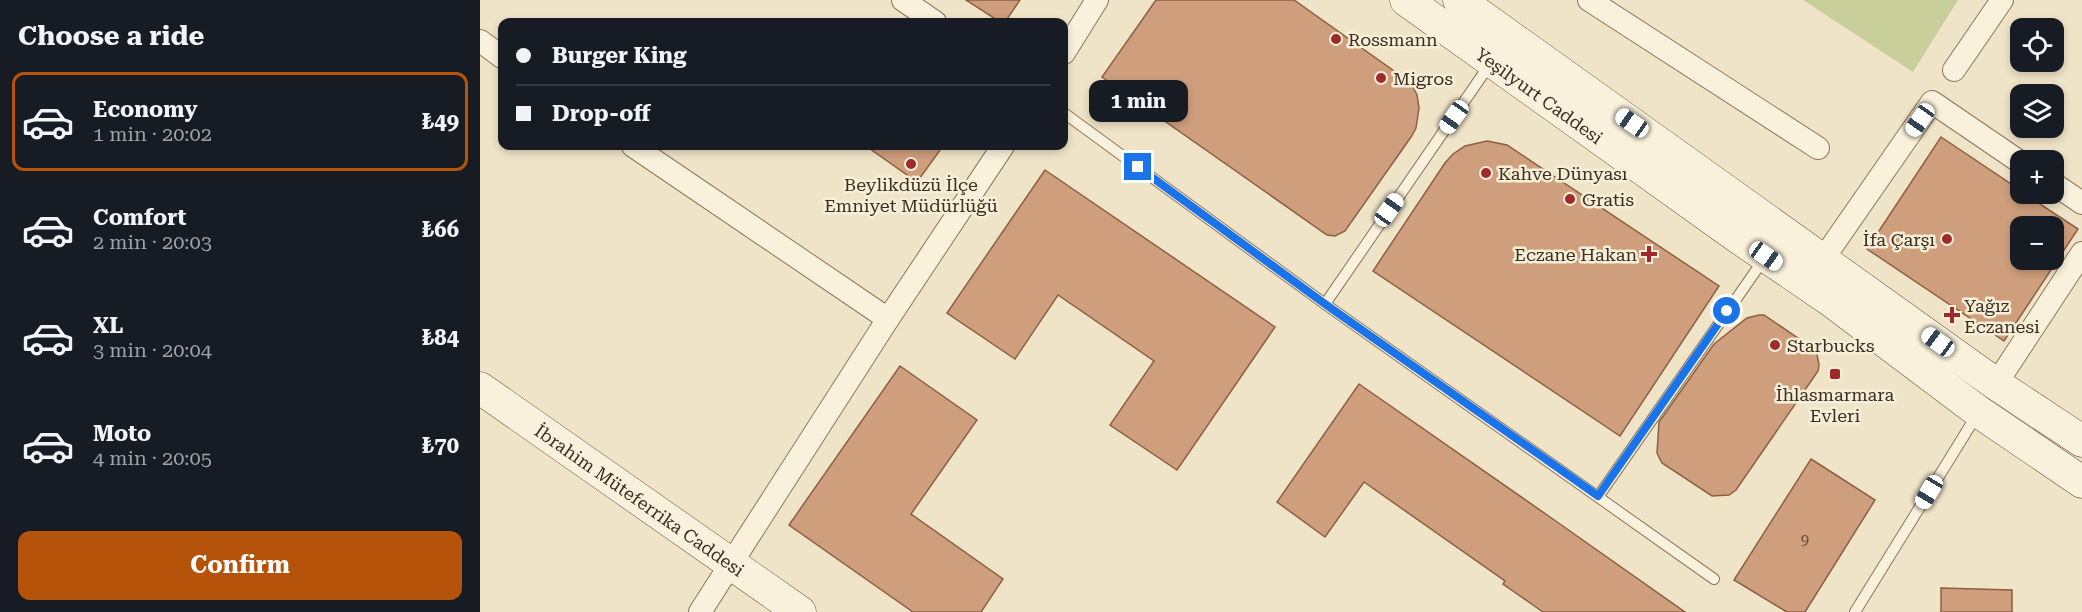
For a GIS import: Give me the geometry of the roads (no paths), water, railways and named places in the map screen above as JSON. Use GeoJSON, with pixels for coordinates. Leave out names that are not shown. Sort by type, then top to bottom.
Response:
{"type":"FeatureCollection","features":[{"type":"Feature","properties":{"kind":"main road","name":"Yeşilyurt Caddesi"},"geometry":{"type":"LineString","coordinates":[[1406,0],[1830,300],[1979,412],[2082,482]]}},
{"type":"Feature","properties":{"kind":"main road","name":"Yeşilyurt Caddesi"},"geometry":{"type":"LineString","coordinates":[[1460,0],[1995,384],[2082,441]]}},
{"type":"Feature","properties":{"kind":"main road"},"geometry":{"type":"LineString","coordinates":[[1979,412],[1995,384]]}},
{"type":"Feature","properties":{"kind":"main road","name":"İbrahim Müteferrika Caddesi"},"geometry":{"type":"LineString","coordinates":[[480,388],[800,612]]}},
{"type":"Feature","properties":{"kind":"street"},"geometry":{"type":"LineString","coordinates":[[903,0],[929,18]]}},
{"type":"Feature","properties":{"kind":"street"},"geometry":{"type":"LineString","coordinates":[[1068,47],[1097,0]]}},
{"type":"Feature","properties":{"kind":"street"},"geometry":{"type":"LineString","coordinates":[[1589,0],[1818,148]]}},
{"type":"Feature","properties":{"kind":"street"},"geometry":{"type":"LineString","coordinates":[[1954,70],[2002,0]]}},
{"type":"Feature","properties":{"kind":"street"},"geometry":{"type":"LineString","coordinates":[[480,41],[498,54]]}},
{"type":"Feature","properties":{"kind":"street"},"geometry":{"type":"LineString","coordinates":[[1823,259],[1932,102],[2010,155]]}},
{"type":"Feature","properties":{"kind":"street"},"geometry":{"type":"LineString","coordinates":[[639,150],[888,319]]}},
{"type":"Feature","properties":{"kind":"street"},"geometry":{"type":"LineString","coordinates":[[699,612],[1000,150]]}},
{"type":"Feature","properties":{"kind":"street"},"geometry":{"type":"LineString","coordinates":[[2064,191],[2082,203]]}},
{"type":"Feature","properties":{"kind":"street"},"geometry":{"type":"LineString","coordinates":[[1995,384],[2082,253]]}},
{"type":"Feature","properties":{"kind":"lane"},"geometry":{"type":"LineString","coordinates":[[1325,304],[1492,62]]}},
{"type":"Feature","properties":{"kind":"lane"},"geometry":{"type":"LineString","coordinates":[[1068,116],[1325,304],[1714,579]]}},
{"type":"Feature","properties":{"kind":"lane"},"geometry":{"type":"LineString","coordinates":[[1598,496],[1766,256]]}},
{"type":"Feature","properties":{"kind":"lane"},"geometry":{"type":"LineString","coordinates":[[1855,612],[1979,412]]}},
{"type":"Feature","properties":{"kind":"place","name":"Rossmann"},"geometry":{"type":"Point","coordinates":[1336,39]}},
{"type":"Feature","properties":{"kind":"place","name":"Migros"},"geometry":{"type":"Point","coordinates":[1381,78]}},
{"type":"Feature","properties":{"kind":"place","name":"Beylikdüzü İlçe Emniyet Müdürlüğü"},"geometry":{"type":"Point","coordinates":[911,164]}},
{"type":"Feature","properties":{"kind":"place","name":"Kahve Dünyası"},"geometry":{"type":"Point","coordinates":[1486,173]}},
{"type":"Feature","properties":{"kind":"place","name":"Gratis"},"geometry":{"type":"Point","coordinates":[1570,199]}},
{"type":"Feature","properties":{"kind":"place","name":"İfa Çarşı"},"geometry":{"type":"Point","coordinates":[1947,239]}},
{"type":"Feature","properties":{"kind":"place","name":"Eczane Hakan"},"geometry":{"type":"Point","coordinates":[1649,254]}},
{"type":"Feature","properties":{"kind":"place","name":"Yağız Eczanesi"},"geometry":{"type":"Point","coordinates":[1952,315]}},
{"type":"Feature","properties":{"kind":"place","name":"Starbucks"},"geometry":{"type":"Point","coordinates":[1775,345]}},
{"type":"Feature","properties":{"kind":"place","name":"İhlasmarmara Evleri"},"geometry":{"type":"Point","coordinates":[1835,374]}}]}
